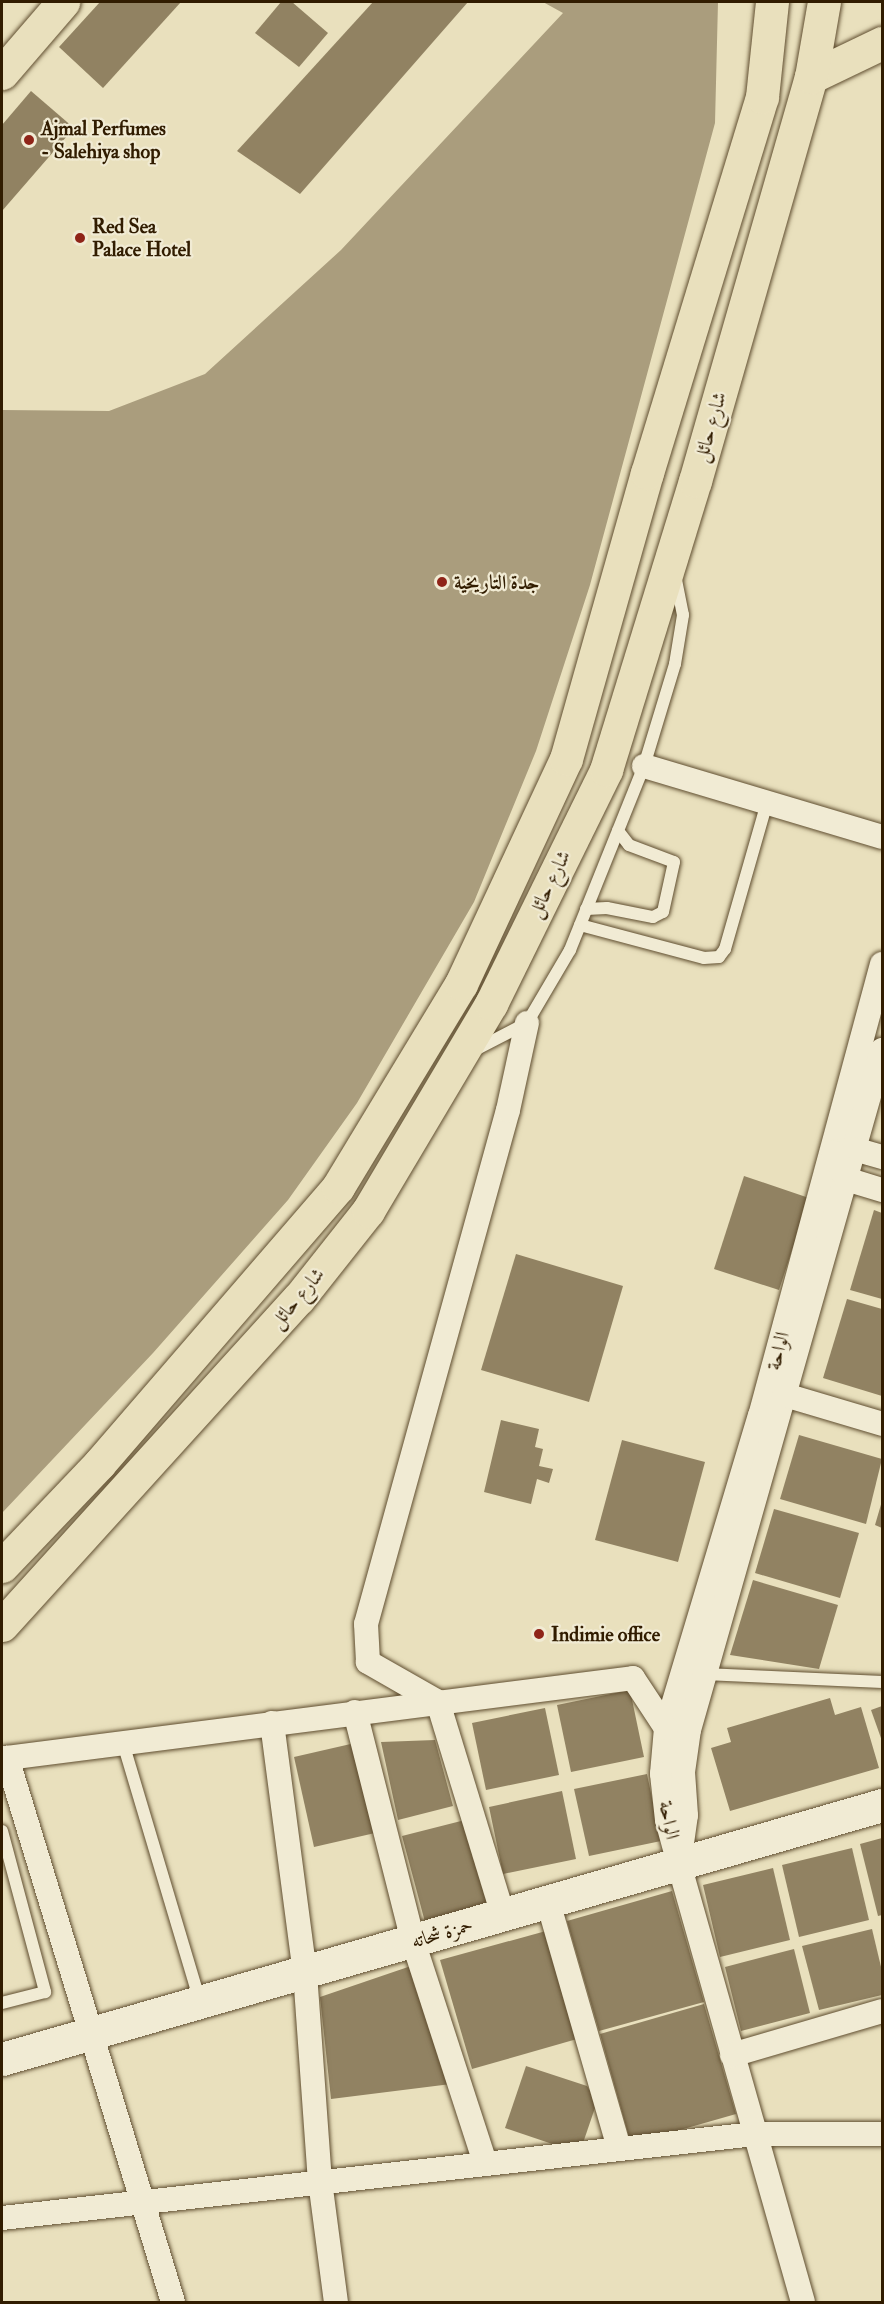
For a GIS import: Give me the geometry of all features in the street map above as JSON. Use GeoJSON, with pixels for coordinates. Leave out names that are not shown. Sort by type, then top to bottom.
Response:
{"type":"FeatureCollection","features":[{"type":"Feature","properties":{"kind":"main road"},"geometry":{"type":"LineString","coordinates":[[2,65],[44,2]]}},
{"type":"Feature","properties":{"kind":"main road"},"geometry":{"type":"LineString","coordinates":[[2,73],[63,2]]}},
{"type":"Feature","properties":{"kind":"main road","name":"شارع حائل"},"geometry":{"type":"LineString","coordinates":[[2,1566],[99,1464],[338,1187],[461,984],[566,759],[646,473],[762,97],[772,2]]}},
{"type":"Feature","properties":{"kind":"main road","name":"شارع حائل"},"geometry":{"type":"LineString","coordinates":[[2,1625],[299,1298],[368,1211],[491,1004],[606,770],[811,77],[825,2]]}},
{"type":"Feature","properties":{"kind":"main road"},"geometry":{"type":"LineString","coordinates":[[811,77],[882,43]]}},
{"type":"Feature","properties":{"kind":"main road","name":"حمزة شحاته"},"geometry":{"type":"LineString","coordinates":[[2,2059],[93,2035],[882,1805]]}},
{"type":"Feature","properties":{"kind":"street"},"geometry":{"type":"LineString","coordinates":[[644,766],[882,837]]}},
{"type":"Feature","properties":{"kind":"street","name":"الواحة"},"geometry":{"type":"LineString","coordinates":[[679,1864],[686,1815],[682,1772],[689,1730],[846,1179],[844,1150],[882,964]]}},
{"type":"Feature","properties":{"kind":"street"},"geometry":{"type":"LineString","coordinates":[[503,1915],[438,1702],[368,1662],[366,1624],[508,1110],[527,1023]]}},
{"type":"Feature","properties":{"kind":"street","name":"الواحة"},"geometry":{"type":"LineString","coordinates":[[679,1864],[667,1820],[662,1774],[666,1728],[760,1415],[844,1150],[882,1050]]}},
{"type":"Feature","properties":{"kind":"street"},"geometry":{"type":"LineString","coordinates":[[844,1150],[882,1157]]}},
{"type":"Feature","properties":{"kind":"street"},"geometry":{"type":"LineString","coordinates":[[846,1179],[882,1190]]}},
{"type":"Feature","properties":{"kind":"street"},"geometry":{"type":"LineString","coordinates":[[785,1395],[882,1424]]}},
{"type":"Feature","properties":{"kind":"street"},"geometry":{"type":"LineString","coordinates":[[173,2302],[7,1758],[633,1678],[666,1728]]}},
{"type":"Feature","properties":{"kind":"street"},"geometry":{"type":"LineString","coordinates":[[355,1712],[413,1941],[485,2163]]}},
{"type":"Feature","properties":{"kind":"street"},"geometry":{"type":"LineString","coordinates":[[272,1723],[305,1972],[320,2181],[336,2302]]}},
{"type":"Feature","properties":{"kind":"street"},"geometry":{"type":"LineString","coordinates":[[679,1864],[802,2302]]}},
{"type":"Feature","properties":{"kind":"street"},"geometry":{"type":"LineString","coordinates":[[548,1902],[619,2148]]}},
{"type":"Feature","properties":{"kind":"street"},"geometry":{"type":"LineString","coordinates":[[732,2055],[882,2011]]}},
{"type":"Feature","properties":{"kind":"street"},"geometry":{"type":"LineString","coordinates":[[2,2218],[142,2200],[755,2134],[882,2134]]}},
{"type":"Feature","properties":{"kind":"lane"},"geometry":{"type":"LineString","coordinates":[[458,1058],[527,1023],[580,925],[644,766],[675,664],[682,615],[671,556]]}},
{"type":"Feature","properties":{"kind":"lane"},"geometry":{"type":"LineString","coordinates":[[580,925],[704,958],[719,957],[725,949],[767,803]]}},
{"type":"Feature","properties":{"kind":"lane"},"geometry":{"type":"LineString","coordinates":[[586,909],[607,908],[653,917],[663,912],[674,862],[629,845],[618,831]]}},
{"type":"Feature","properties":{"kind":"lane"},"geometry":{"type":"LineString","coordinates":[[705,1674],[882,1682]]}},
{"type":"Feature","properties":{"kind":"lane"},"geometry":{"type":"LineString","coordinates":[[123,1743],[201,2003]]}},
{"type":"Feature","properties":{"kind":"lane"},"geometry":{"type":"LineString","coordinates":[[2,2003],[45,1992],[2,1831],[27,1822]]}},
{"type":"Feature","properties":{"kind":"shaded area"},"geometry":{"type":"Polygon","coordinates":[[[543,2],[718,2],[715,123],[590,585],[536,751],[474,902],[357,1103],[288,1200],[153,1353],[2,1513],[2,410],[109,411],[205,374],[341,250],[563,13],[543,2]]]}},
{"type":"Feature","properties":{"kind":"building"},"geometry":{"type":"Polygon","coordinates":[[[100,2],[181,2],[103,88],[59,47],[100,2]]]}},
{"type":"Feature","properties":{"kind":"building"},"geometry":{"type":"Polygon","coordinates":[[[281,2],[292,2],[328,33],[299,67],[255,33],[281,2]]]}},
{"type":"Feature","properties":{"kind":"building"},"geometry":{"type":"Polygon","coordinates":[[[373,2],[468,2],[300,194],[237,151],[373,2]]]}},
{"type":"Feature","properties":{"kind":"building"},"geometry":{"type":"Polygon","coordinates":[[[31,91],[74,128],[2,211],[2,125],[31,91]]]}},
{"type":"Feature","properties":{"kind":"building"},"geometry":{"type":"Polygon","coordinates":[[[744,1176],[809,1198],[779,1290],[714,1269],[744,1176]]]}},
{"type":"Feature","properties":{"kind":"building"},"geometry":{"type":"Polygon","coordinates":[[[874,1210],[882,1213],[882,1299],[850,1290],[874,1210]]]}},
{"type":"Feature","properties":{"kind":"building"},"geometry":{"type":"Polygon","coordinates":[[[516,1254],[623,1286],[589,1402],[481,1370],[516,1254]]]}},
{"type":"Feature","properties":{"kind":"building"},"geometry":{"type":"Polygon","coordinates":[[[847,1299],[882,1309],[882,1396],[823,1378],[847,1299]]]}},
{"type":"Feature","properties":{"kind":"building"},"geometry":{"type":"Polygon","coordinates":[[[501,1420],[539,1429],[535,1447],[543,1449],[539,1466],[553,1469],[549,1483],[537,1479],[531,1504],[484,1492],[501,1420]]]}},
{"type":"Feature","properties":{"kind":"building"},"geometry":{"type":"Polygon","coordinates":[[[799,1435],[882,1459],[866,1524],[780,1499],[799,1435]]]}},
{"type":"Feature","properties":{"kind":"building"},"geometry":{"type":"Polygon","coordinates":[[[622,1440],[705,1462],[678,1562],[595,1540],[622,1440]]]}},
{"type":"Feature","properties":{"kind":"building"},"geometry":{"type":"Polygon","coordinates":[[[882,1501],[882,1528],[875,1525],[882,1501]]]}},
{"type":"Feature","properties":{"kind":"building"},"geometry":{"type":"Polygon","coordinates":[[[774,1509],[859,1533],[840,1598],[755,1573],[774,1509]]]}},
{"type":"Feature","properties":{"kind":"building"},"geometry":{"type":"Polygon","coordinates":[[[753,1580],[838,1605],[819,1669],[730,1655],[753,1580]]]}},
{"type":"Feature","properties":{"kind":"building"},"geometry":{"type":"Polygon","coordinates":[[[630,1690],[644,1757],[571,1772],[557,1705],[630,1690]]]}},
{"type":"Feature","properties":{"kind":"building"},"geometry":{"type":"Polygon","coordinates":[[[830,1698],[835,1715],[861,1707],[879,1768],[730,1811],[711,1748],[731,1742],[727,1728],[830,1698]]]}},
{"type":"Feature","properties":{"kind":"building"},"geometry":{"type":"Polygon","coordinates":[[[882,1706],[882,1741],[871,1710],[882,1706]]]}},
{"type":"Feature","properties":{"kind":"building"},"geometry":{"type":"Polygon","coordinates":[[[545,1708],[559,1775],[486,1790],[472,1723],[545,1708]]]}},
{"type":"Feature","properties":{"kind":"building"},"geometry":{"type":"Polygon","coordinates":[[[435,1740],[453,1806],[398,1820],[381,1742],[435,1740]]]}},
{"type":"Feature","properties":{"kind":"building"},"geometry":{"type":"Polygon","coordinates":[[[355,1743],[375,1833],[314,1847],[294,1757],[355,1743]]]}},
{"type":"Feature","properties":{"kind":"building"},"geometry":{"type":"Polygon","coordinates":[[[647,1774],[661,1841],[589,1856],[574,1789],[647,1774]]]}},
{"type":"Feature","properties":{"kind":"building"},"geometry":{"type":"Polygon","coordinates":[[[562,1791],[576,1859],[503,1874],[489,1807],[562,1791]]]}},
{"type":"Feature","properties":{"kind":"building"},"geometry":{"type":"Polygon","coordinates":[[[465,1820],[488,1906],[425,1922],[402,1836],[465,1820]]]}},
{"type":"Feature","properties":{"kind":"building"},"geometry":{"type":"Polygon","coordinates":[[[882,1838],[882,1915],[878,1916],[860,1844],[882,1838]]]}},
{"type":"Feature","properties":{"kind":"building"},"geometry":{"type":"Polygon","coordinates":[[[852,1848],[869,1920],[799,1937],[782,1865],[852,1848]]]}},
{"type":"Feature","properties":{"kind":"building"},"geometry":{"type":"Polygon","coordinates":[[[773,1868],[790,1940],[720,1957],[703,1885],[773,1868]]]}},
{"type":"Feature","properties":{"kind":"building"},"geometry":{"type":"Polygon","coordinates":[[[672,1891],[704,2002],[599,2031],[567,1921],[672,1891]]]}},
{"type":"Feature","properties":{"kind":"building"},"geometry":{"type":"Polygon","coordinates":[[[872,1929],[882,1971],[882,1995],[819,2010],[802,1946],[872,1929]]]}},
{"type":"Feature","properties":{"kind":"building"},"geometry":{"type":"Polygon","coordinates":[[[546,1931],[577,2039],[472,2069],[440,1960],[546,1931]]]}},
{"type":"Feature","properties":{"kind":"building"},"geometry":{"type":"Polygon","coordinates":[[[794,1949],[810,2013],[741,2031],[725,1967],[794,1949]]]}},
{"type":"Feature","properties":{"kind":"building"},"geometry":{"type":"Polygon","coordinates":[[[411,1966],[451,2084],[331,2099],[320,1997],[411,1966]]]}},
{"type":"Feature","properties":{"kind":"building"},"geometry":{"type":"Polygon","coordinates":[[[704,2004],[736,2114],[631,2144],[600,2034],[704,2004]]]}},
{"type":"Feature","properties":{"kind":"building"},"geometry":{"type":"Polygon","coordinates":[[[526,2066],[587,2086],[597,2102],[583,2143],[573,2151],[505,2128],[526,2066]]]}},
{"type":"Feature","properties":{"kind":"place","name":"Ajmal Perfumes - Salehiya shop"},"geometry":{"type":"Point","coordinates":[29,140]}},
{"type":"Feature","properties":{"kind":"place","name":"Red Sea Palace Hotel"},"geometry":{"type":"Point","coordinates":[80,238]}},
{"type":"Feature","properties":{"kind":"place","name":"جدة التاريخية"},"geometry":{"type":"Point","coordinates":[442,582]}},
{"type":"Feature","properties":{"kind":"place","name":"Indimie office"},"geometry":{"type":"Point","coordinates":[539,1634]}}]}
